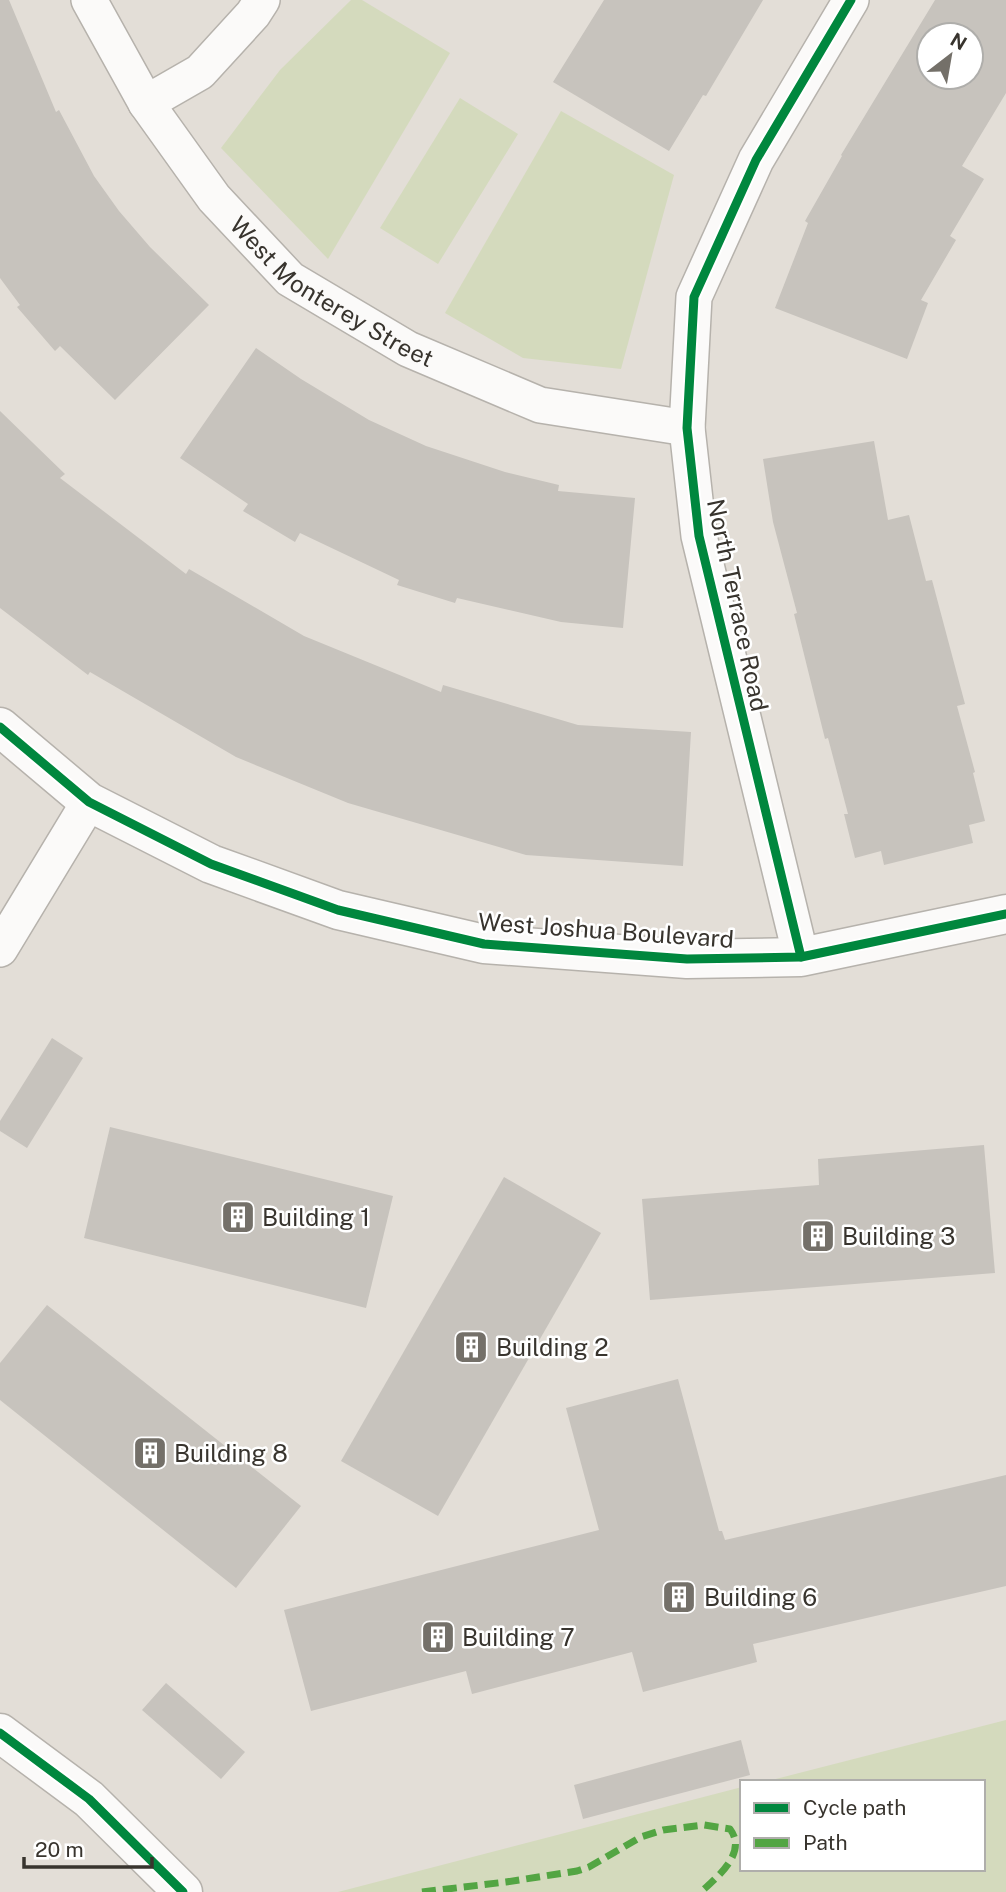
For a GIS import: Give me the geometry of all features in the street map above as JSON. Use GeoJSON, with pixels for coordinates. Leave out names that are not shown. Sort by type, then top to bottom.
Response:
{"type":"FeatureCollection","features":[{"type":"Feature","properties":{"kind":"street","name":"West Monterey Street"},"geometry":{"type":"LineString","coordinates":[[89,0],[146,103],[214,198],[290,279],[408,349],[541,405],[687,428]]}},
{"type":"Feature","properties":{"kind":"street"},"geometry":{"type":"LineString","coordinates":[[146,103],[200,72],[253,14],[262,0]]}},
{"type":"Feature","properties":{"kind":"street","name":"North Terrace Road"},"geometry":{"type":"LineString","coordinates":[[801,957],[699,536],[687,428],[694,298],[756,160],[851,0]]}},
{"type":"Feature","properties":{"kind":"street","name":"West Joshua Boulevard"},"geometry":{"type":"LineString","coordinates":[[0,727],[89,802],[211,864],[338,910],[484,944],[687,959],[801,957],[1006,914]]}},
{"type":"Feature","properties":{"kind":"street"},"geometry":{"type":"LineString","coordinates":[[0,949],[89,802]]}},
{"type":"Feature","properties":{"kind":"street"},"geometry":{"type":"LineString","coordinates":[[0,1733],[89,1799],[183,1892]]}},
{"type":"Feature","properties":{"kind":"green space"},"geometry":{"type":"Polygon","coordinates":[[[351,0],[362,0],[450,53],[328,259],[221,148],[280,70],[351,0]]]}},
{"type":"Feature","properties":{"kind":"green space"},"geometry":{"type":"Polygon","coordinates":[[[460,98],[518,134],[438,264],[380,228],[460,98]]]}},
{"type":"Feature","properties":{"kind":"green space"},"geometry":{"type":"Polygon","coordinates":[[[561,111],[674,175],[621,369],[523,358],[445,313],[561,111]]]}},
{"type":"Feature","properties":{"kind":"green space"},"geometry":{"type":"Polygon","coordinates":[[[1006,1720],[1006,1892],[338,1892],[740,1788],[740,1871],[985,1871],[985,1780],[772,1780],[1006,1720]]]}},
{"type":"Feature","properties":{"kind":"building"},"geometry":{"type":"Polygon","coordinates":[[[0,0],[9,0],[56,112],[59,110],[94,176],[150,247],[209,305],[115,400],[60,346],[55,351],[17,307],[20,305],[0,278],[0,0]]]}},
{"type":"Feature","properties":{"kind":"building"},"geometry":{"type":"Polygon","coordinates":[[[604,0],[763,0],[706,96],[703,95],[669,151],[553,82],[604,0]]]}},
{"type":"Feature","properties":{"kind":"building"},"geometry":{"type":"Polygon","coordinates":[[[935,0],[1006,0],[1006,93],[962,166],[984,179],[950,236],[956,240],[921,300],[928,303],[907,359],[775,308],[808,223],[805,221],[915,33],[915,91],[985,91],[985,21],[922,21],[935,0]]]}},
{"type":"Feature","properties":{"kind":"building"},"geometry":{"type":"Polygon","coordinates":[[[256,348],[369,420],[426,446],[505,472],[559,485],[558,491],[635,498],[623,628],[561,622],[457,598],[455,603],[397,585],[399,580],[300,533],[295,542],[243,511],[248,504],[180,458],[256,348]]]}},
{"type":"Feature","properties":{"kind":"building"},"geometry":{"type":"Polygon","coordinates":[[[0,411],[65,474],[60,478],[186,574],[189,569],[304,636],[441,692],[443,685],[578,725],[691,732],[683,866],[526,855],[348,803],[236,757],[90,672],[88,675],[0,608],[0,411]]]}},
{"type":"Feature","properties":{"kind":"building"},"geometry":{"type":"Polygon","coordinates":[[[874,441],[888,520],[909,515],[926,581],[932,580],[965,704],[957,706],[985,821],[969,825],[973,843],[884,865],[881,851],[855,858],[844,814],[848,814],[828,738],[825,739],[794,614],[797,613],[773,522],[763,459],[874,441]]]}},
{"type":"Feature","properties":{"kind":"building"},"geometry":{"type":"Polygon","coordinates":[[[52,1038],[83,1058],[27,1148],[0,1131],[0,1121],[52,1038]]]}},
{"type":"Feature","properties":{"kind":"building","name":"Building 1"},"geometry":{"type":"Polygon","coordinates":[[[110,1127],[393,1196],[366,1308],[84,1238],[110,1127]]]}},
{"type":"Feature","properties":{"kind":"building","name":"Building 3"},"geometry":{"type":"Polygon","coordinates":[[[984,1145],[995,1273],[650,1300],[642,1199],[819,1185],[818,1159],[984,1145]]]}},
{"type":"Feature","properties":{"kind":"building","name":"Building 2"},"geometry":{"type":"Polygon","coordinates":[[[504,1177],[601,1233],[438,1516],[341,1461],[504,1177]]]}},
{"type":"Feature","properties":{"kind":"building","name":"Building 8"},"geometry":{"type":"Polygon","coordinates":[[[47,1305],[301,1506],[236,1588],[0,1400],[0,1363],[47,1305]]]}},
{"type":"Feature","properties":{"kind":"building"},"geometry":{"type":"Polygon","coordinates":[[[678,1379],[719,1531],[722,1531],[725,1540],[1006,1475],[1006,1586],[753,1644],[757,1662],[643,1692],[632,1652],[472,1694],[466,1671],[311,1711],[284,1610],[599,1530],[566,1408],[678,1379]]]}},
{"type":"Feature","properties":{"kind":"building"},"geometry":{"type":"Polygon","coordinates":[[[166,1683],[245,1752],[221,1779],[142,1710],[166,1683]]]}},
{"type":"Feature","properties":{"kind":"building"},"geometry":{"type":"Polygon","coordinates":[[[741,1740],[750,1775],[583,1819],[574,1785],[741,1740]]]}},
{"type":"Feature","properties":{"kind":"marked path"},"geometry":{"type":"LineString","coordinates":[[422,1892],[577,1871],[641,1837],[663,1830],[704,1825],[730,1829],[735,1838],[733,1856],[722,1872],[701,1892]]}},
{"type":"Feature","properties":{"kind":"cycle path"},"geometry":{"type":"LineString","coordinates":[[801,957],[699,536],[687,428],[694,297],[756,160],[851,0]]}},
{"type":"Feature","properties":{"kind":"cycle path"},"geometry":{"type":"LineString","coordinates":[[0,727],[89,802],[211,864],[338,910],[484,944],[687,959],[801,957],[1006,914]]}},
{"type":"Feature","properties":{"kind":"cycle path"},"geometry":{"type":"LineString","coordinates":[[0,1733],[89,1799],[183,1892]]}},
{"type":"Feature","properties":{"kind":"place","name":"Building 1"},"geometry":{"type":"Point","coordinates":[238,1217]}},
{"type":"Feature","properties":{"kind":"place","name":"Building 3"},"geometry":{"type":"Point","coordinates":[818,1236]}},
{"type":"Feature","properties":{"kind":"place","name":"Building 2"},"geometry":{"type":"Point","coordinates":[471,1347]}},
{"type":"Feature","properties":{"kind":"place","name":"Building 8"},"geometry":{"type":"Point","coordinates":[150,1453]}},
{"type":"Feature","properties":{"kind":"place","name":"Building 6"},"geometry":{"type":"Point","coordinates":[679,1597]}},
{"type":"Feature","properties":{"kind":"place","name":"Building 7"},"geometry":{"type":"Point","coordinates":[438,1637]}}]}
